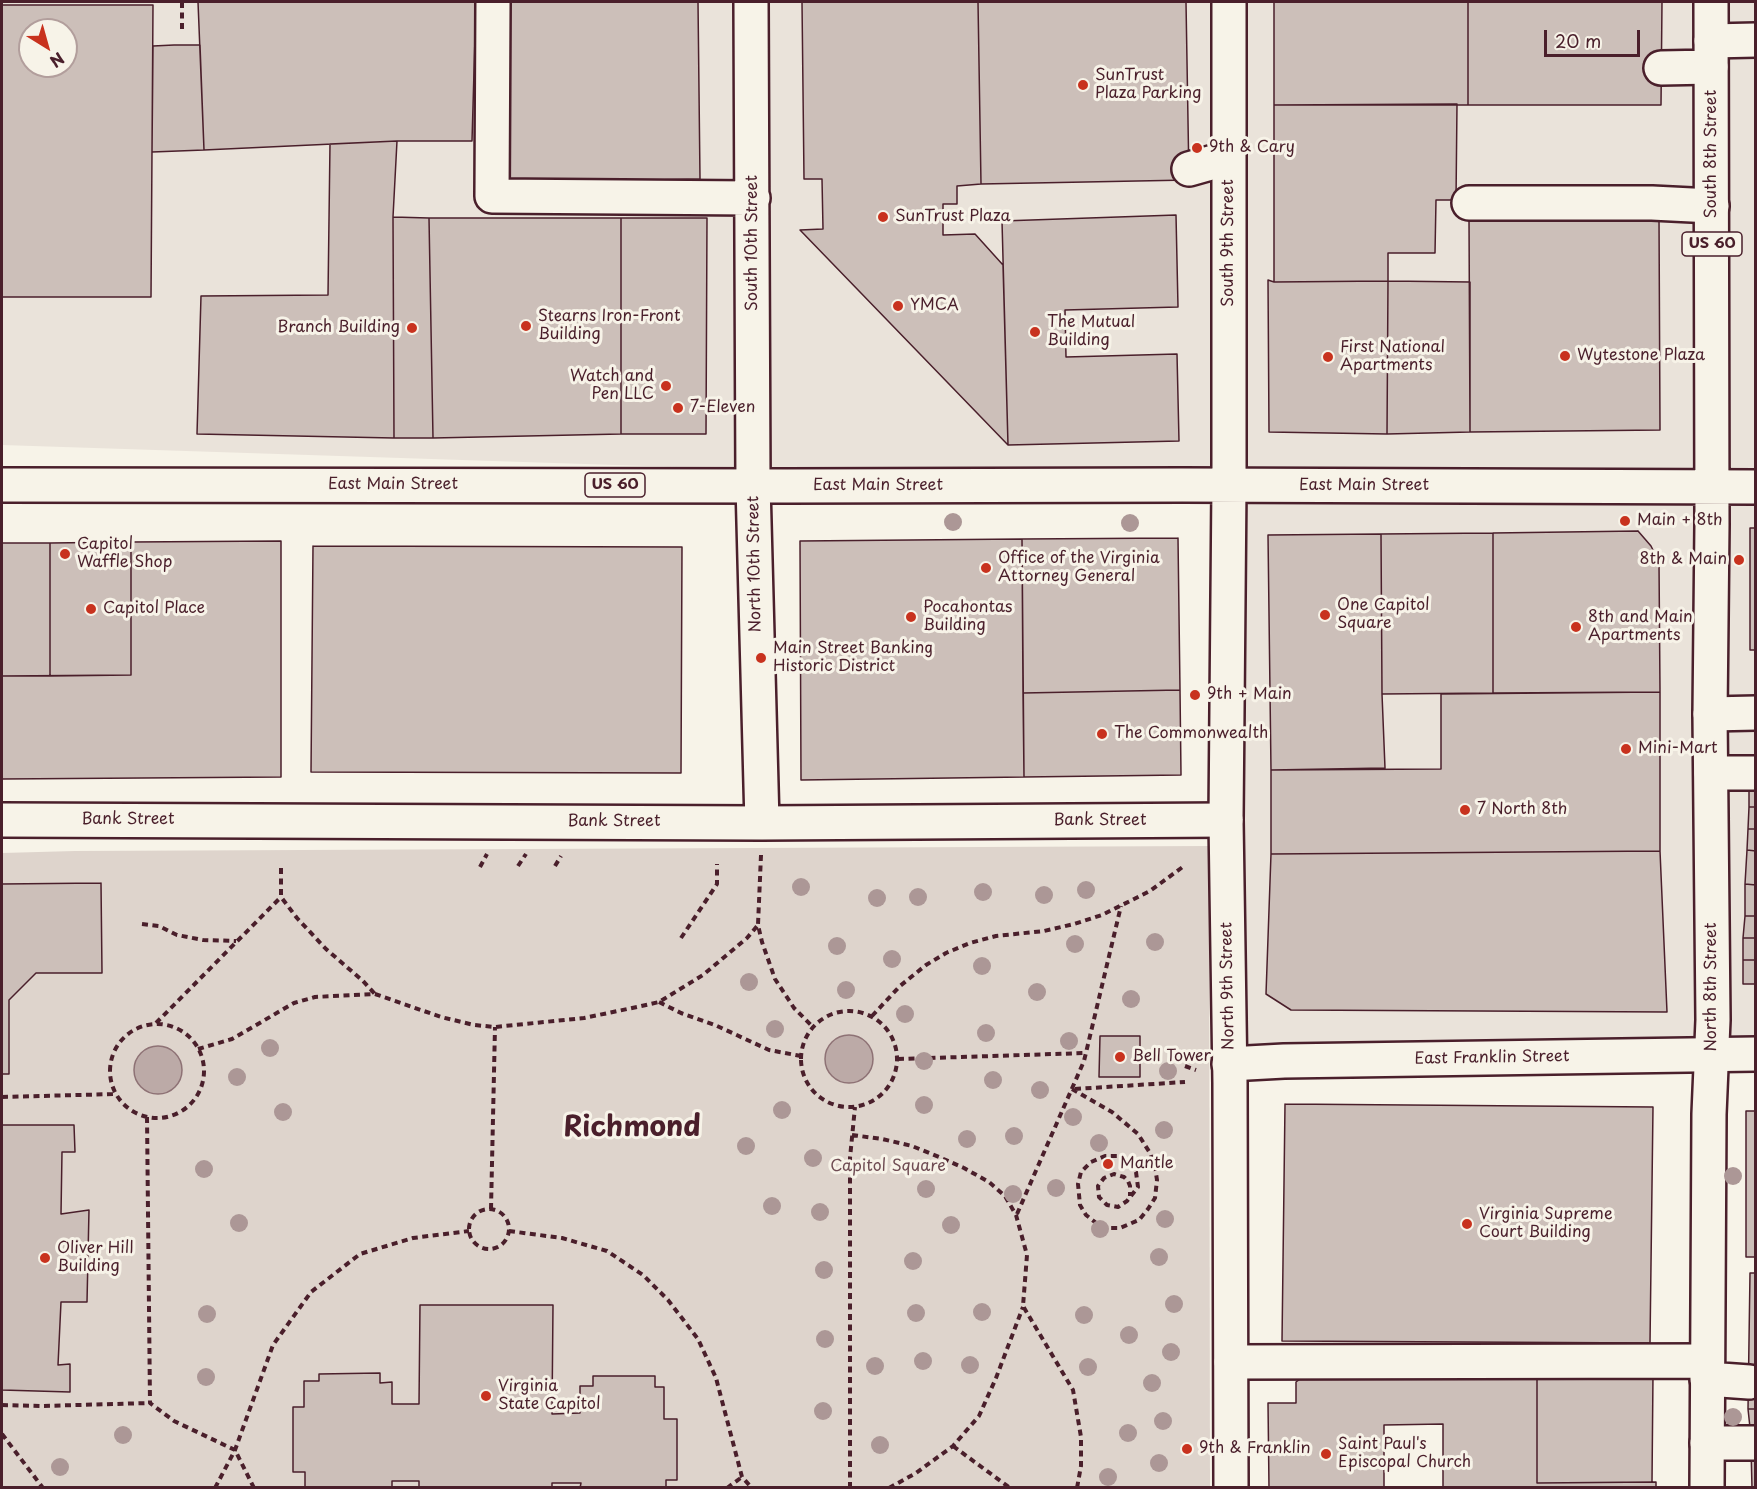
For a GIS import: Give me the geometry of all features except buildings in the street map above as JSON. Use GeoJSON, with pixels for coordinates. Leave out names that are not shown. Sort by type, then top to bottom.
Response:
{"type":"FeatureCollection","features":[{"type":"Feature","properties":{"kind":"main road"},"geometry":{"type":"LineString","coordinates":[[493,2],[492,196],[528,189],[753,198]]}},
{"type":"Feature","properties":{"kind":"main road","name":"South 10th Street"},"geometry":{"type":"LineString","coordinates":[[751,2],[753,485]]}},
{"type":"Feature","properties":{"kind":"main road","name":"South 9th Street"},"geometry":{"type":"LineString","coordinates":[[1228,2],[1229,485]]}},
{"type":"Feature","properties":{"kind":"main road","name":"South 8th Street"},"geometry":{"type":"LineString","coordinates":[[1711,2],[1712,487]]}},
{"type":"Feature","properties":{"kind":"main road"},"geometry":{"type":"LineString","coordinates":[[1661,68],[1755,40]]}},
{"type":"Feature","properties":{"kind":"main road"},"geometry":{"type":"LineString","coordinates":[[1189,169],[1228,158]]}},
{"type":"Feature","properties":{"kind":"main road"},"geometry":{"type":"LineString","coordinates":[[1469,203],[1652,203],[1712,206]]}},
{"type":"Feature","properties":{"kind":"main road","name":"East Main Street"},"geometry":{"type":"LineString","coordinates":[[2,485],[1755,487]]}},
{"type":"Feature","properties":{"kind":"main road","name":"North 10th Street"},"geometry":{"type":"LineString","coordinates":[[753,485],[762,823]]}},
{"type":"Feature","properties":{"kind":"main road","name":"North 9th Street"},"geometry":{"type":"LineString","coordinates":[[1229,485],[1226,820],[1231,1488]]}},
{"type":"Feature","properties":{"kind":"main road","name":"North 8th Street"},"geometry":{"type":"LineString","coordinates":[[1707,1488],[1709,1114],[1713,1009],[1710,714],[1712,487]]}},
{"type":"Feature","properties":{"kind":"main road"},"geometry":{"type":"LineString","coordinates":[[1710,714],[1755,713]]}},
{"type":"Feature","properties":{"kind":"main road"},"geometry":{"type":"LineString","coordinates":[[1711,773],[1755,773]]}},
{"type":"Feature","properties":{"kind":"main road","name":"Bank Street"},"geometry":{"type":"LineString","coordinates":[[2,820],[762,823],[1226,820]]}},
{"type":"Feature","properties":{"kind":"main road","name":"East Franklin Street"},"geometry":{"type":"LineString","coordinates":[[1229,1064],[1284,1061],[1755,1054]]}},
{"type":"Feature","properties":{"kind":"main road"},"geometry":{"type":"LineString","coordinates":[[1231,1362],[1707,1370],[1749,1382]]}},
{"type":"Feature","properties":{"kind":"main road"},"geometry":{"type":"LineString","coordinates":[[1707,1443],[1755,1443]]}},
{"type":"Feature","properties":{"kind":"path"},"geometry":{"type":"LineString","coordinates":[[182,2],[182,29]]}},
{"type":"Feature","properties":{"kind":"path"},"geometry":{"type":"LineString","coordinates":[[681,938],[717,884],[717,864]]}},
{"type":"Feature","properties":{"kind":"path"},"geometry":{"type":"LineString","coordinates":[[872,1016],[900,986],[946,952],[996,936],[1044,931],[1074,924],[1121,906],[1150,891],[1184,866]]}},
{"type":"Feature","properties":{"kind":"path"},"geometry":{"type":"LineString","coordinates":[[281,868],[281,897],[310,933],[375,994]]}},
{"type":"Feature","properties":{"kind":"path"},"geometry":{"type":"LineString","coordinates":[[760,875],[758,925],[762,942],[775,979],[794,1008],[813,1027]]}},
{"type":"Feature","properties":{"kind":"path"},"geometry":{"type":"LineString","coordinates":[[155,1024],[281,897]]}},
{"type":"Feature","properties":{"kind":"path"},"geometry":{"type":"LineString","coordinates":[[1016,1215],[1086,1053],[1121,906]]}},
{"type":"Feature","properties":{"kind":"path"},"geometry":{"type":"LineString","coordinates":[[142,924],[159,926],[177,935],[203,940],[237,941]]}},
{"type":"Feature","properties":{"kind":"path"},"geometry":{"type":"LineString","coordinates":[[198,1049],[232,1039],[294,1003],[315,997],[375,994],[441,1017],[474,1025],[495,1027],[584,1018],[659,1002],[703,975],[747,938],[758,925]]}},
{"type":"Feature","properties":{"kind":"path"},"geometry":{"type":"LineString","coordinates":[[659,1002],[769,1050],[801,1056]]}},
{"type":"Feature","properties":{"kind":"path"},"geometry":{"type":"LineString","coordinates":[[841,1011],[857,1011],[872,1016],[883,1024],[891,1034],[896,1046],[895,1073],[890,1086],[880,1096],[855,1107],[841,1107],[827,1102],[816,1094],[807,1083],[802,1070],[801,1056],[807,1036],[813,1027],[826,1017],[841,1011]]}},
{"type":"Feature","properties":{"kind":"path"},"geometry":{"type":"LineString","coordinates":[[155,1024],[168,1025],[181,1030],[191,1038],[198,1049],[203,1063],[203,1078],[199,1092],[190,1104],[177,1113],[162,1117],[147,1117],[124,1104],[116,1094],[111,1079],[111,1063],[116,1048],[126,1036],[140,1027],[155,1024]]}},
{"type":"Feature","properties":{"kind":"path"},"geometry":{"type":"LineString","coordinates":[[491,1209],[495,1027]]}},
{"type":"Feature","properties":{"kind":"path"},"geometry":{"type":"LineString","coordinates":[[897,1059],[1086,1053]]}},
{"type":"Feature","properties":{"kind":"path"},"geometry":{"type":"LineString","coordinates":[[1072,1089],[1185,1082]]}},
{"type":"Feature","properties":{"kind":"path"},"geometry":{"type":"LineString","coordinates":[[1072,1089],[1112,1112],[1138,1134],[1150,1153],[1157,1180],[1155,1198],[1149,1209],[1138,1220],[1120,1228],[1100,1226],[1086,1215],[1080,1205],[1078,1191],[1082,1172],[1091,1162],[1105,1156],[1120,1156],[1129,1163],[1136,1172],[1138,1187],[1123,1205],[1112,1207],[1102,1202],[1098,1186],[1109,1175],[1119,1175],[1128,1181],[1130,1196]]}},
{"type":"Feature","properties":{"kind":"path"},"geometry":{"type":"LineString","coordinates":[[2,1097],[116,1094]]}},
{"type":"Feature","properties":{"kind":"path"},"geometry":{"type":"LineString","coordinates":[[850,1488],[850,1158],[855,1107]]}},
{"type":"Feature","properties":{"kind":"path"},"geometry":{"type":"LineString","coordinates":[[147,1117],[150,1403]]}},
{"type":"Feature","properties":{"kind":"path"},"geometry":{"type":"LineString","coordinates":[[852,1135],[912,1146],[964,1168],[989,1182],[1005,1197],[1016,1215],[1027,1255],[1023,1306],[979,1416],[952,1446],[916,1473],[889,1488]]}},
{"type":"Feature","properties":{"kind":"path"},"geometry":{"type":"LineString","coordinates":[[491,1209],[499,1211],[504,1216],[509,1231],[501,1245],[488,1249],[476,1245],[469,1231],[470,1221],[474,1215],[479,1211],[491,1209]]}},
{"type":"Feature","properties":{"kind":"path"},"geometry":{"type":"LineString","coordinates":[[215,1488],[235,1450],[273,1345],[311,1292],[360,1254],[413,1238],[469,1231]]}},
{"type":"Feature","properties":{"kind":"path"},"geometry":{"type":"LineString","coordinates":[[509,1231],[562,1238],[607,1251],[643,1275],[668,1300],[698,1339],[716,1378],[742,1476],[752,1488]]}},
{"type":"Feature","properties":{"kind":"path"},"geometry":{"type":"LineString","coordinates":[[1023,1306],[1073,1390],[1081,1437],[1081,1466],[1077,1488]]}},
{"type":"Feature","properties":{"kind":"path"},"geometry":{"type":"LineString","coordinates":[[2,1405],[150,1403],[174,1420],[235,1450],[254,1488]]}},
{"type":"Feature","properties":{"kind":"path"},"geometry":{"type":"LineString","coordinates":[[2,1434],[43,1488]]}},
{"type":"Feature","properties":{"kind":"path"},"geometry":{"type":"LineString","coordinates":[[952,1446],[1010,1488]]}},
{"type":"Feature","properties":{"kind":"path"},"geometry":{"type":"LineString","coordinates":[[727,1488],[742,1476]]}},
{"type":"Feature","properties":{"kind":"shaded area"},"geometry":{"type":"Polygon","coordinates":[[[2,2],[1755,2],[1755,1057],[1229,1064],[1229,485],[2,445],[2,2]]]}},
{"type":"Feature","properties":{"kind":"shaded area"},"geometry":{"type":"Polygon","coordinates":[[[849,1035],[866,1042],[873,1059],[866,1076],[849,1083],[832,1076],[825,1059],[832,1042],[849,1035]]]}},
{"type":"Feature","properties":{"kind":"shaded area"},"geometry":{"type":"Polygon","coordinates":[[[153,1046],[163,1046],[178,1056],[182,1070],[181,1079],[172,1090],[163,1094],[153,1094],[138,1084],[134,1075],[134,1065],[144,1050],[153,1046]]]}},
{"type":"Feature","properties":{"kind":"green space","name":"Capitol Square"},"geometry":{"type":"Polygon","coordinates":[[[1209,846],[1210,1487],[2,1487],[2,853],[1209,846]]]}},
{"type":"Feature","properties":{"kind":"place","name":"SunTrust Plaza Parking"},"geometry":{"type":"Point","coordinates":[1083,85]}},
{"type":"Feature","properties":{"kind":"place","name":"9th & Cary"},"geometry":{"type":"Point","coordinates":[1197,148]}},
{"type":"Feature","properties":{"kind":"place","name":"SunTrust Plaza"},"geometry":{"type":"Point","coordinates":[883,217]}},
{"type":"Feature","properties":{"kind":"place","name":"YMCA"},"geometry":{"type":"Point","coordinates":[898,306]}},
{"type":"Feature","properties":{"kind":"place","name":"Stearns Iron-Front Building"},"geometry":{"type":"Point","coordinates":[526,326]}},
{"type":"Feature","properties":{"kind":"place","name":"Branch Building"},"geometry":{"type":"Point","coordinates":[412,328]}},
{"type":"Feature","properties":{"kind":"place","name":"The Mutual Building"},"geometry":{"type":"Point","coordinates":[1035,332]}},
{"type":"Feature","properties":{"kind":"place","name":"Wytestone Plaza"},"geometry":{"type":"Point","coordinates":[1565,356]}},
{"type":"Feature","properties":{"kind":"place","name":"First National Apartments"},"geometry":{"type":"Point","coordinates":[1328,357]}},
{"type":"Feature","properties":{"kind":"place","name":"Watch and Pen LLC"},"geometry":{"type":"Point","coordinates":[666,386]}},
{"type":"Feature","properties":{"kind":"place","name":"7-Eleven"},"geometry":{"type":"Point","coordinates":[678,408]}},
{"type":"Feature","properties":{"kind":"place","name":"Main + 8th"},"geometry":{"type":"Point","coordinates":[1625,521]}},
{"type":"Feature","properties":{"kind":"place","name":"Capitol Waffle Shop"},"geometry":{"type":"Point","coordinates":[65,554]}},
{"type":"Feature","properties":{"kind":"place","name":"8th & Main"},"geometry":{"type":"Point","coordinates":[1739,560]}},
{"type":"Feature","properties":{"kind":"place","name":"Office of the Virginia Attorney General"},"geometry":{"type":"Point","coordinates":[986,568]}},
{"type":"Feature","properties":{"kind":"place","name":"Capitol Place"},"geometry":{"type":"Point","coordinates":[91,609]}},
{"type":"Feature","properties":{"kind":"place","name":"One Capitol Square"},"geometry":{"type":"Point","coordinates":[1325,615]}},
{"type":"Feature","properties":{"kind":"place","name":"Pocahontas Building"},"geometry":{"type":"Point","coordinates":[911,617]}},
{"type":"Feature","properties":{"kind":"place","name":"8th and Main Apartments"},"geometry":{"type":"Point","coordinates":[1576,627]}},
{"type":"Feature","properties":{"kind":"place","name":"Main Street Banking Historic District"},"geometry":{"type":"Point","coordinates":[761,658]}},
{"type":"Feature","properties":{"kind":"place","name":"9th + Main"},"geometry":{"type":"Point","coordinates":[1195,695]}},
{"type":"Feature","properties":{"kind":"place","name":"The Commonwealth"},"geometry":{"type":"Point","coordinates":[1102,734]}},
{"type":"Feature","properties":{"kind":"place","name":"Mini-Mart"},"geometry":{"type":"Point","coordinates":[1626,749]}},
{"type":"Feature","properties":{"kind":"place","name":"7 North 8th"},"geometry":{"type":"Point","coordinates":[1465,810]}},
{"type":"Feature","properties":{"kind":"place","name":"Bell Tower"},"geometry":{"type":"Point","coordinates":[1120,1057]}},
{"type":"Feature","properties":{"kind":"place","name":"Mantle"},"geometry":{"type":"Point","coordinates":[1108,1164]}},
{"type":"Feature","properties":{"kind":"place","name":"Virginia Supreme Court Building"},"geometry":{"type":"Point","coordinates":[1467,1224]}},
{"type":"Feature","properties":{"kind":"place","name":"Oliver Hill Building"},"geometry":{"type":"Point","coordinates":[45,1258]}},
{"type":"Feature","properties":{"kind":"place","name":"Virginia State Capitol"},"geometry":{"type":"Point","coordinates":[486,1396]}},
{"type":"Feature","properties":{"kind":"place","name":"9th & Franklin"},"geometry":{"type":"Point","coordinates":[1187,1449]}},
{"type":"Feature","properties":{"kind":"place","name":"Saint Paul's Episcopal Church"},"geometry":{"type":"Point","coordinates":[1326,1454]}},
{"type":"Feature","properties":{"kind":"district","name":"Richmond"},"geometry":{"type":"Point","coordinates":[632,1128]}}]}
